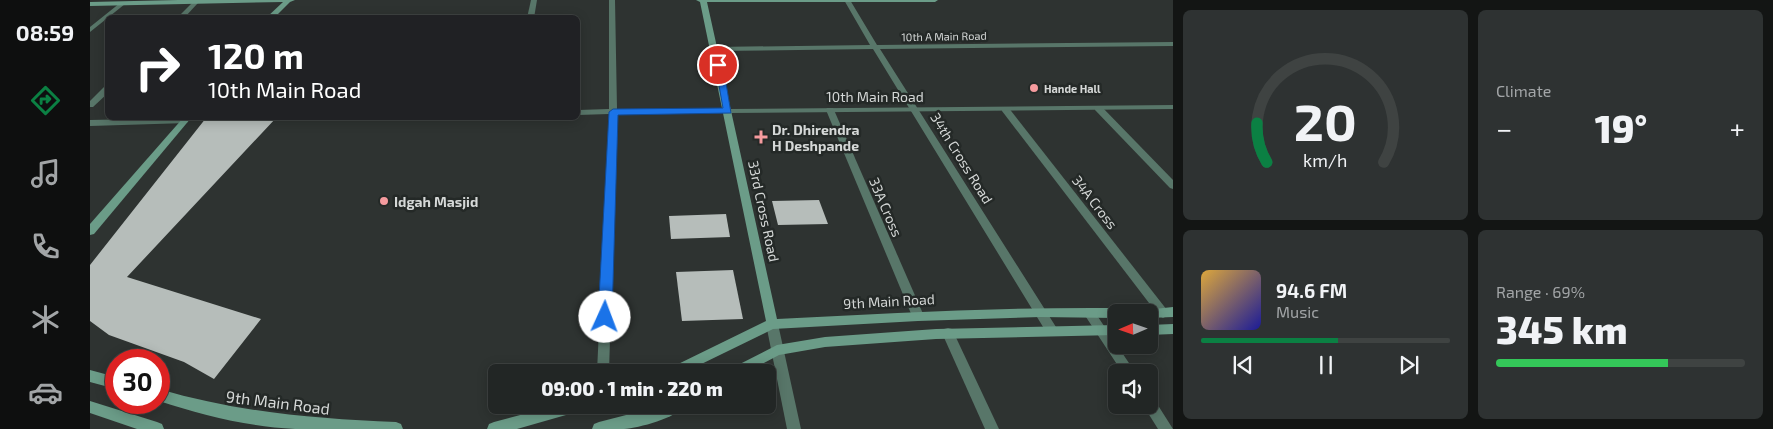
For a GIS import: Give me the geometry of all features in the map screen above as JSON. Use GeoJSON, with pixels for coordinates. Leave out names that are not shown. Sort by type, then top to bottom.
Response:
{"type":"FeatureCollection","features":[{"type":"Feature","properties":{"kind":"main road"},"geometry":{"type":"LineString","coordinates":[[90,4],[264,0],[279,2],[291,0]]}},
{"type":"Feature","properties":{"kind":"main road"},"geometry":{"type":"LineString","coordinates":[[702,0],[934,0]]}},
{"type":"Feature","properties":{"kind":"main road","name":"33rd Cross Road"},"geometry":{"type":"LineString","coordinates":[[702,0],[715,49],[772,324]]}},
{"type":"Feature","properties":{"kind":"main road"},"geometry":{"type":"LineString","coordinates":[[271,15],[279,2]]}},
{"type":"Feature","properties":{"kind":"main road"},"geometry":{"type":"LineString","coordinates":[[90,231],[184,120]]}},
{"type":"Feature","properties":{"kind":"main road","name":"9th Main Road"},"geometry":{"type":"LineString","coordinates":[[690,364],[772,324],[1040,312],[1108,313]]}},
{"type":"Feature","properties":{"kind":"main road"},"geometry":{"type":"LineString","coordinates":[[1158,330],[1173,329]]}},
{"type":"Feature","properties":{"kind":"main road"},"geometry":{"type":"LineString","coordinates":[[751,364],[777,350],[825,342],[948,334],[1108,330]]}},
{"type":"Feature","properties":{"kind":"main road"},"geometry":{"type":"LineString","coordinates":[[90,376],[105,380]]}},
{"type":"Feature","properties":{"kind":"main road","name":"9th Main Road"},"geometry":{"type":"LineString","coordinates":[[170,399],[193,407],[251,419],[338,427],[396,429]]}},
{"type":"Feature","properties":{"kind":"main road"},"geometry":{"type":"LineString","coordinates":[[90,407],[156,429]]}},
{"type":"Feature","properties":{"kind":"main road"},"geometry":{"type":"LineString","coordinates":[[494,429],[548,414]]}},
{"type":"Feature","properties":{"kind":"main road"},"geometry":{"type":"LineString","coordinates":[[599,429],[659,414]]}},
{"type":"Feature","properties":{"kind":"street"},"geometry":{"type":"LineString","coordinates":[[531,15],[534,0]]}},
{"type":"Feature","properties":{"kind":"street"},"geometry":{"type":"LineString","coordinates":[[603,364],[613,112],[612,0]]}},
{"type":"Feature","properties":{"kind":"street","name":"34th Cross Road"},"geometry":{"type":"LineString","coordinates":[[847,1],[874,48],[1052,331]]}},
{"type":"Feature","properties":{"kind":"street"},"geometry":{"type":"LineString","coordinates":[[183,15],[195,3]]}},
{"type":"Feature","properties":{"kind":"street"},"geometry":{"type":"LineString","coordinates":[[108,15],[122,4]]}},
{"type":"Feature","properties":{"kind":"street"},"geometry":{"type":"LineString","coordinates":[[90,30],[105,18]]}},
{"type":"Feature","properties":{"kind":"street","name":"10th A Main Road"},"geometry":{"type":"LineString","coordinates":[[715,49],[1173,44]]}},
{"type":"Feature","properties":{"kind":"street"},"geometry":{"type":"LineString","coordinates":[[90,104],[105,91]]}},
{"type":"Feature","properties":{"kind":"street","name":"10th Main Road"},"geometry":{"type":"LineString","coordinates":[[580,112],[1173,107]]}},
{"type":"Feature","properties":{"kind":"street"},"geometry":{"type":"LineString","coordinates":[[1098,108],[1173,186]]}},
{"type":"Feature","properties":{"kind":"street","name":"34A Cross"},"geometry":{"type":"LineString","coordinates":[[1005,109],[1168,312]]}},
{"type":"Feature","properties":{"kind":"street","name":"33A Cross"},"geometry":{"type":"LineString","coordinates":[[830,110],[918,316]]}},
{"type":"Feature","properties":{"kind":"street"},"geometry":{"type":"LineString","coordinates":[[90,123],[161,120]]}},
{"type":"Feature","properties":{"kind":"street"},"geometry":{"type":"LineString","coordinates":[[1090,314],[1124,364]]}},
{"type":"Feature","properties":{"kind":"street","name":"33rd Cross Road"},"geometry":{"type":"LineString","coordinates":[[772,324],[794,429]]}},
{"type":"Feature","properties":{"kind":"street"},"geometry":{"type":"LineString","coordinates":[[948,334],[992,429]]}},
{"type":"Feature","properties":{"kind":"street"},"geometry":{"type":"LineString","coordinates":[[1156,414],[1166,429]]}},
{"type":"Feature","properties":{"kind":"building"},"geometry":{"type":"Polygon","coordinates":[[[204,120],[274,120],[127,277],[261,319],[214,379],[184,362],[170,357],[170,349],[148,349],[109,335],[90,321],[90,265],[204,120]]]}},
{"type":"Feature","properties":{"kind":"building"},"geometry":{"type":"Polygon","coordinates":[[[819,200],[828,224],[778,225],[772,201],[819,200]]]}},
{"type":"Feature","properties":{"kind":"building"},"geometry":{"type":"Polygon","coordinates":[[[726,214],[730,237],[671,239],[669,216],[726,214]]]}},
{"type":"Feature","properties":{"kind":"building"},"geometry":{"type":"Polygon","coordinates":[[[733,270],[743,319],[682,321],[676,272],[733,270]]]}},
{"type":"Feature","properties":{"kind":"place","name":"Hande Hall"},"geometry":{"type":"Point","coordinates":[1034,88]}},
{"type":"Feature","properties":{"kind":"place","name":"Dr. Dhirendra H Deshpande"},"geometry":{"type":"Point","coordinates":[761,137]}},
{"type":"Feature","properties":{"kind":"place","name":"Idgah Masjid"},"geometry":{"type":"Point","coordinates":[384,201]}},
{"type":"Feature","properties":{"kind":"route"},"geometry":{"type":"LineString","coordinates":[[605,317],[613,112],[728,111],[718,65]]}}]}
